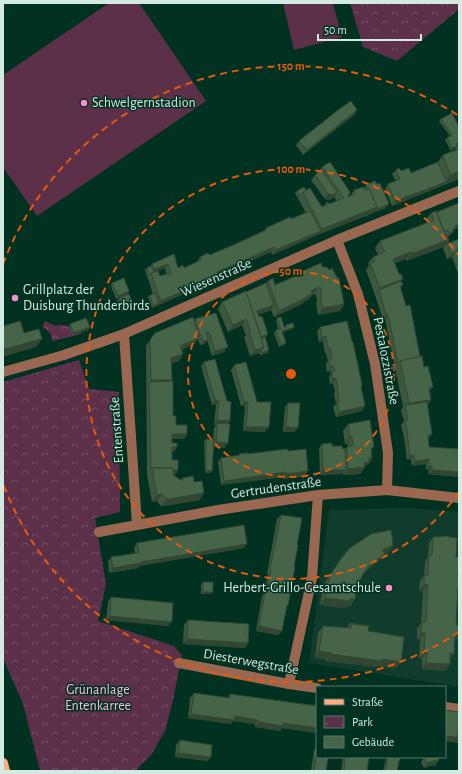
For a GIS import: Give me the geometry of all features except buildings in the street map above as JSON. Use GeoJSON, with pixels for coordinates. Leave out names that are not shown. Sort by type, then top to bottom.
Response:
{"type":"FeatureCollection","features":[{"type":"Feature","properties":{"kind":"main road"},"geometry":{"type":"LineString","coordinates":[[3,763],[5,771]]}},
{"type":"Feature","properties":{"kind":"street","name":"Wiesenstraße"},"geometry":{"type":"LineString","coordinates":[[3,372],[64,355],[124,334],[338,240],[459,191]]}},
{"type":"Feature","properties":{"kind":"street","name":"Pestalozzistraße"},"geometry":{"type":"LineString","coordinates":[[338,240],[358,294],[375,364],[388,453],[387,490]]}},
{"type":"Feature","properties":{"kind":"street","name":"Entenstraße"},"geometry":{"type":"LineString","coordinates":[[124,334],[137,525]]}},
{"type":"Feature","properties":{"kind":"street","name":"Gertrudenstraße"},"geometry":{"type":"LineString","coordinates":[[99,532],[218,510],[318,495],[387,490],[459,498]]}},
{"type":"Feature","properties":{"kind":"street"},"geometry":{"type":"LineString","coordinates":[[289,684],[312,578],[318,495]]}},
{"type":"Feature","properties":{"kind":"street","name":"Diesterwegstraße"},"geometry":{"type":"LineString","coordinates":[[179,663],[316,688]]}},
{"type":"Feature","properties":{"kind":"street"},"geometry":{"type":"LineString","coordinates":[[446,707],[459,709]]}},
{"type":"Feature","properties":{"kind":"shaded area","name":"Herbert-Grillo-Gesamtschule"},"geometry":{"type":"Polygon","coordinates":[[[407,508],[459,512],[459,687],[309,663],[329,510],[407,508]]]}},
{"type":"Feature","properties":{"kind":"green space"},"geometry":{"type":"Polygon","coordinates":[[[109,3],[139,3],[206,101],[37,216],[3,167],[3,75],[109,3]]]}},
{"type":"Feature","properties":{"kind":"green space"},"geometry":{"type":"Polygon","coordinates":[[[283,3],[333,3],[342,37],[294,50],[283,3]]]}},
{"type":"Feature","properties":{"kind":"green space"},"geometry":{"type":"Polygon","coordinates":[[[350,3],[459,3],[459,9],[397,61],[363,47],[350,3]]]}},
{"type":"Feature","properties":{"kind":"green space"},"geometry":{"type":"Polygon","coordinates":[[[45,321],[56,326],[69,326],[81,332],[81,334],[53,341],[50,333],[44,328],[43,325],[45,321]]]}},
{"type":"Feature","properties":{"kind":"green space","name":"Grünanlage Entenkarree"},"geometry":{"type":"Polygon","coordinates":[[[79,360],[89,389],[119,392],[120,512],[95,518],[106,584],[98,621],[174,646],[182,655],[165,731],[151,755],[135,771],[40,770],[23,704],[3,658],[3,382],[79,360]]]}},
{"type":"Feature","properties":{"kind":"place","name":"Schwelgernstadion"},"geometry":{"type":"Point","coordinates":[84,103]}},
{"type":"Feature","properties":{"kind":"place","name":"Grillplatz der Duisburg Thunderbirds"},"geometry":{"type":"Point","coordinates":[15,298]}},
{"type":"Feature","properties":{"kind":"place","name":"Herbert-Grillo-Gesamtschule"},"geometry":{"type":"Point","coordinates":[389,588]}}]}
